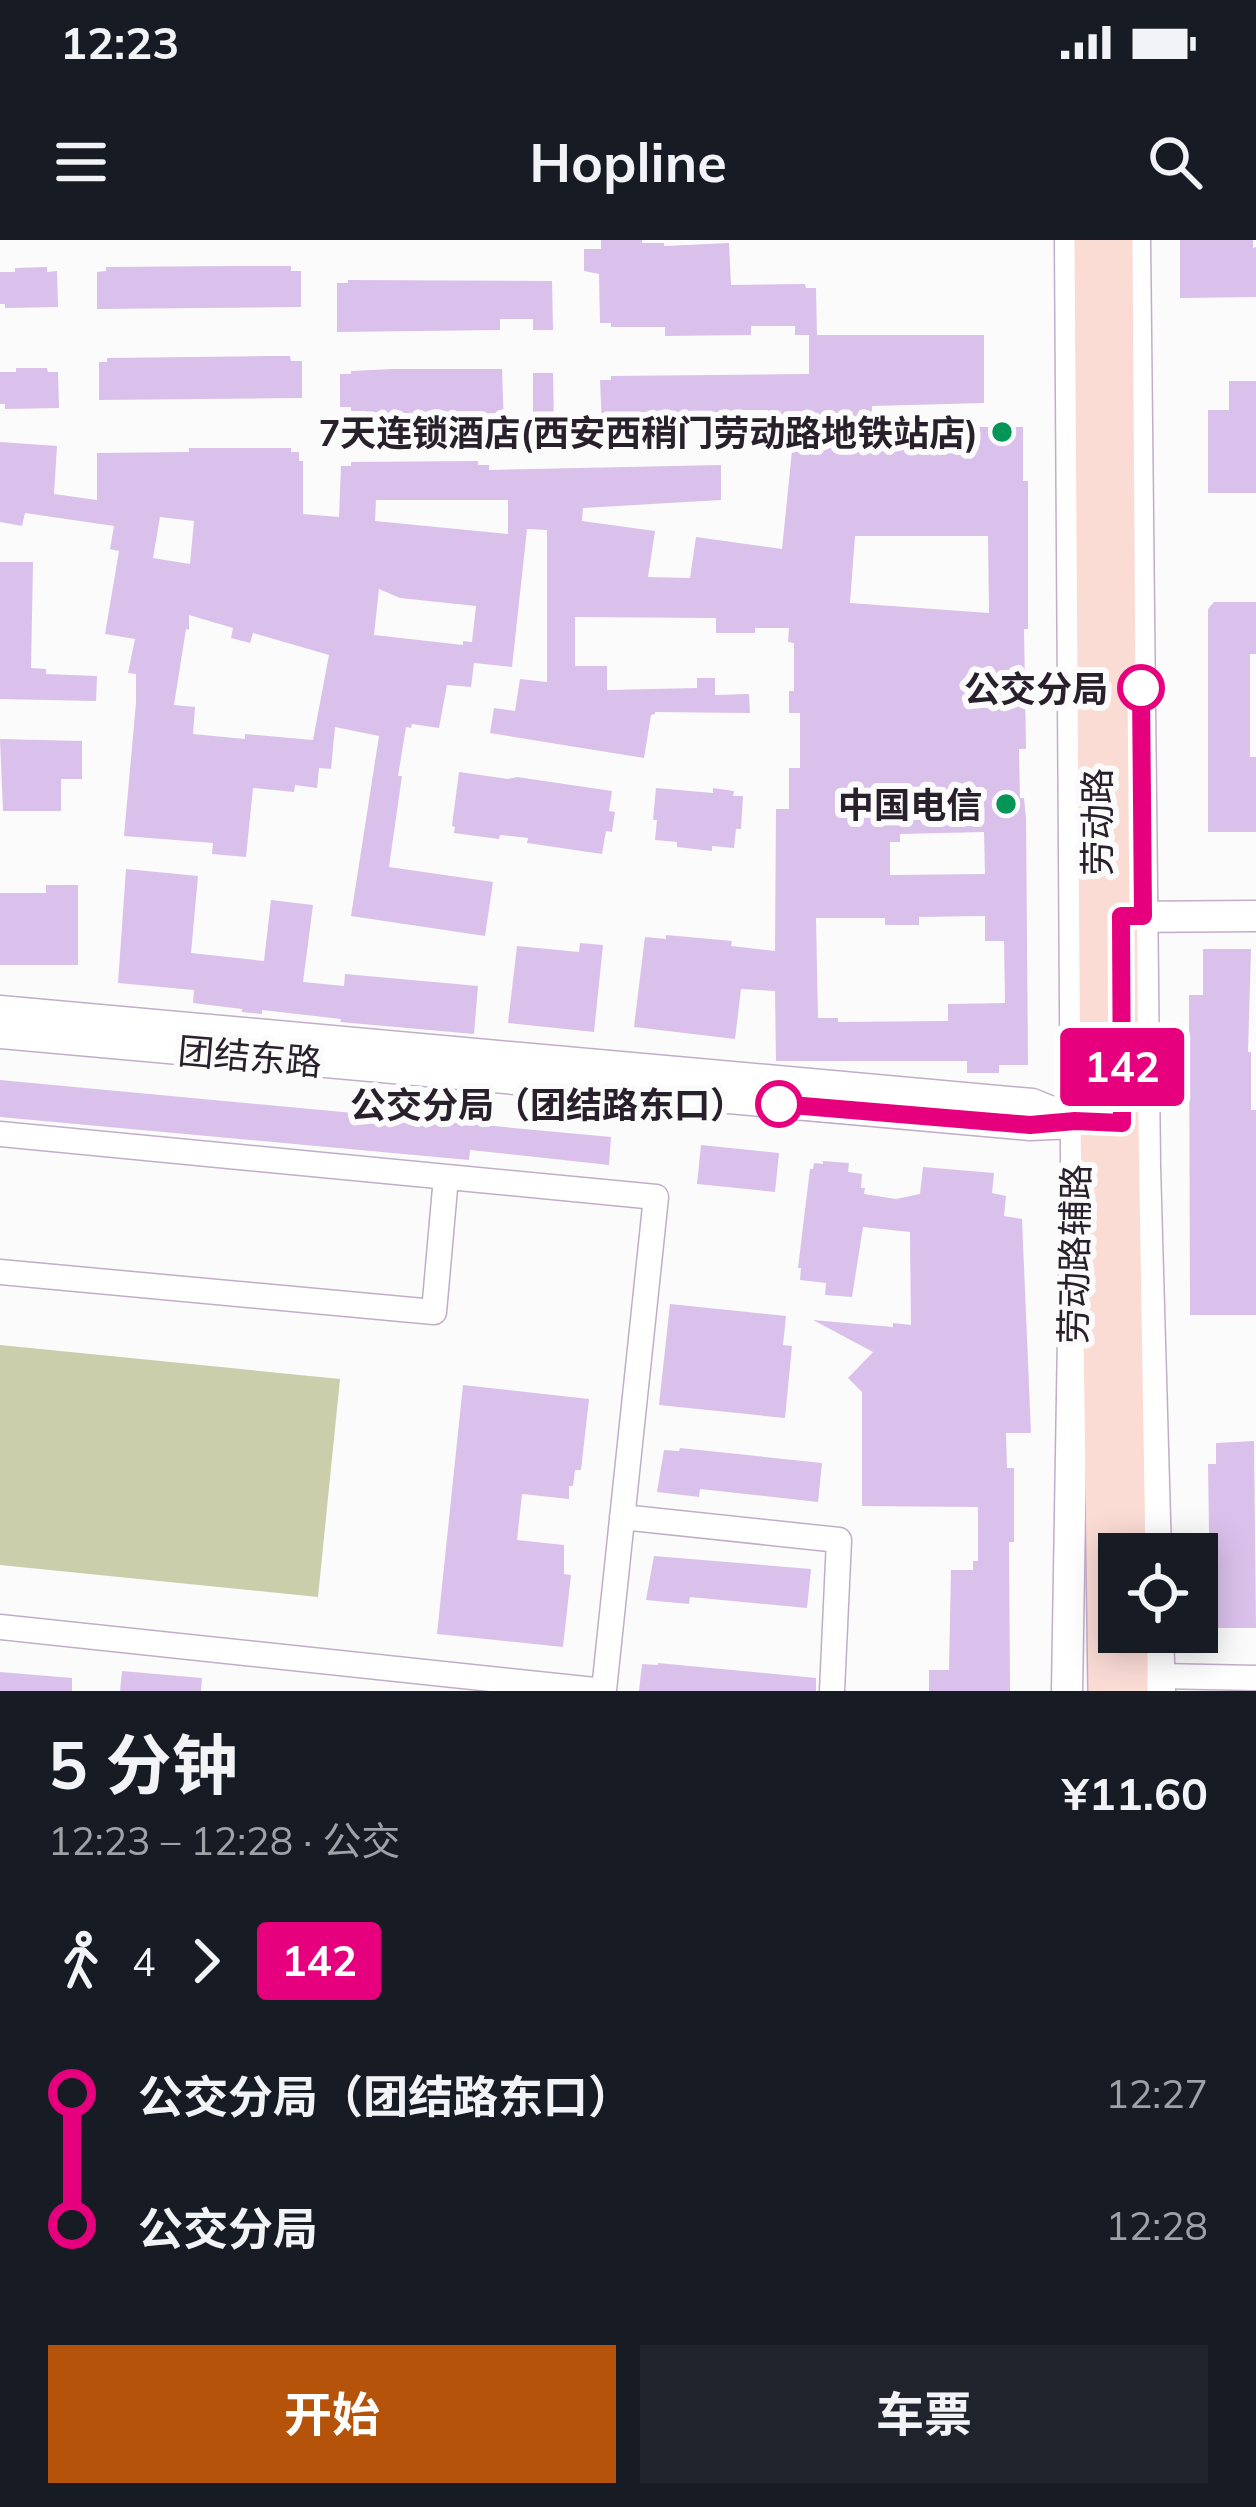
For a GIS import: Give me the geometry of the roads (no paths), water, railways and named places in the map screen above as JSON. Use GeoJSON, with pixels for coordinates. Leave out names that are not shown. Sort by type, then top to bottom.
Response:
{"type":"FeatureCollection","features":[{"type":"Feature","properties":{"kind":"main road","name":"劳动路"},"geometry":{"type":"LineString","coordinates":[[1091,240],[1109,917]]}},
{"type":"Feature","properties":{"kind":"main road","name":"劳动路"},"geometry":{"type":"LineString","coordinates":[[1105,1691],[1116,240]]}},
{"type":"Feature","properties":{"kind":"main road","name":"劳动路"},"geometry":{"type":"LineString","coordinates":[[1110,1123],[1128,1533]]}},
{"type":"Feature","properties":{"kind":"main road"},"geometry":{"type":"LineString","coordinates":[[1138,1653],[1150,1686]]}},
{"type":"Feature","properties":{"kind":"street","name":"劳动路辅路"},"geometry":{"type":"LineString","coordinates":[[1070,240],[1109,917]]}},
{"type":"Feature","properties":{"kind":"street","name":"劳动路辅路"},"geometry":{"type":"LineString","coordinates":[[1066,1691],[1110,1123],[1109,917],[1135,240]]}},
{"type":"Feature","properties":{"kind":"street"},"geometry":{"type":"LineString","coordinates":[[1109,917],[1256,916]]}},
{"type":"Feature","properties":{"kind":"street"},"geometry":{"type":"LineString","coordinates":[[0,1011],[1032,1104],[1110,1123]]}},
{"type":"Feature","properties":{"kind":"street","name":"团结东路"},"geometry":{"type":"LineString","coordinates":[[0,1033],[1030,1125],[1110,1123]]}},
{"type":"Feature","properties":{"kind":"street","name":"劳动路辅路"},"geometry":{"type":"LineString","coordinates":[[1110,1123],[1154,1533]]}},
{"type":"Feature","properties":{"kind":"street"},"geometry":{"type":"LineString","coordinates":[[0,1134],[656,1197],[604,1691],[0,1627]]}},
{"type":"Feature","properties":{"kind":"street"},"geometry":{"type":"LineString","coordinates":[[0,1271],[434,1312],[446,1177]]}},
{"type":"Feature","properties":{"kind":"street"},"geometry":{"type":"LineString","coordinates":[[622,1517],[839,1540],[832,1691]]}},
{"type":"Feature","properties":{"kind":"street"},"geometry":{"type":"LineString","coordinates":[[1155,1653],[1150,1686],[1256,1678]]}},
{"type":"Feature","properties":{"kind":"place","name":"7天连锁酒店(西安西稍门劳动路地铁站店)"},"geometry":{"type":"Point","coordinates":[1002,432]}},
{"type":"Feature","properties":{"kind":"place","name":"公交分局"},"geometry":{"type":"Point","coordinates":[1141,688]}},
{"type":"Feature","properties":{"kind":"place","name":"中国电信"},"geometry":{"type":"Point","coordinates":[1006,804]}},
{"type":"Feature","properties":{"kind":"place","name":"公交分局（团结路东口）"},"geometry":{"type":"Point","coordinates":[779,1104]}}]}
